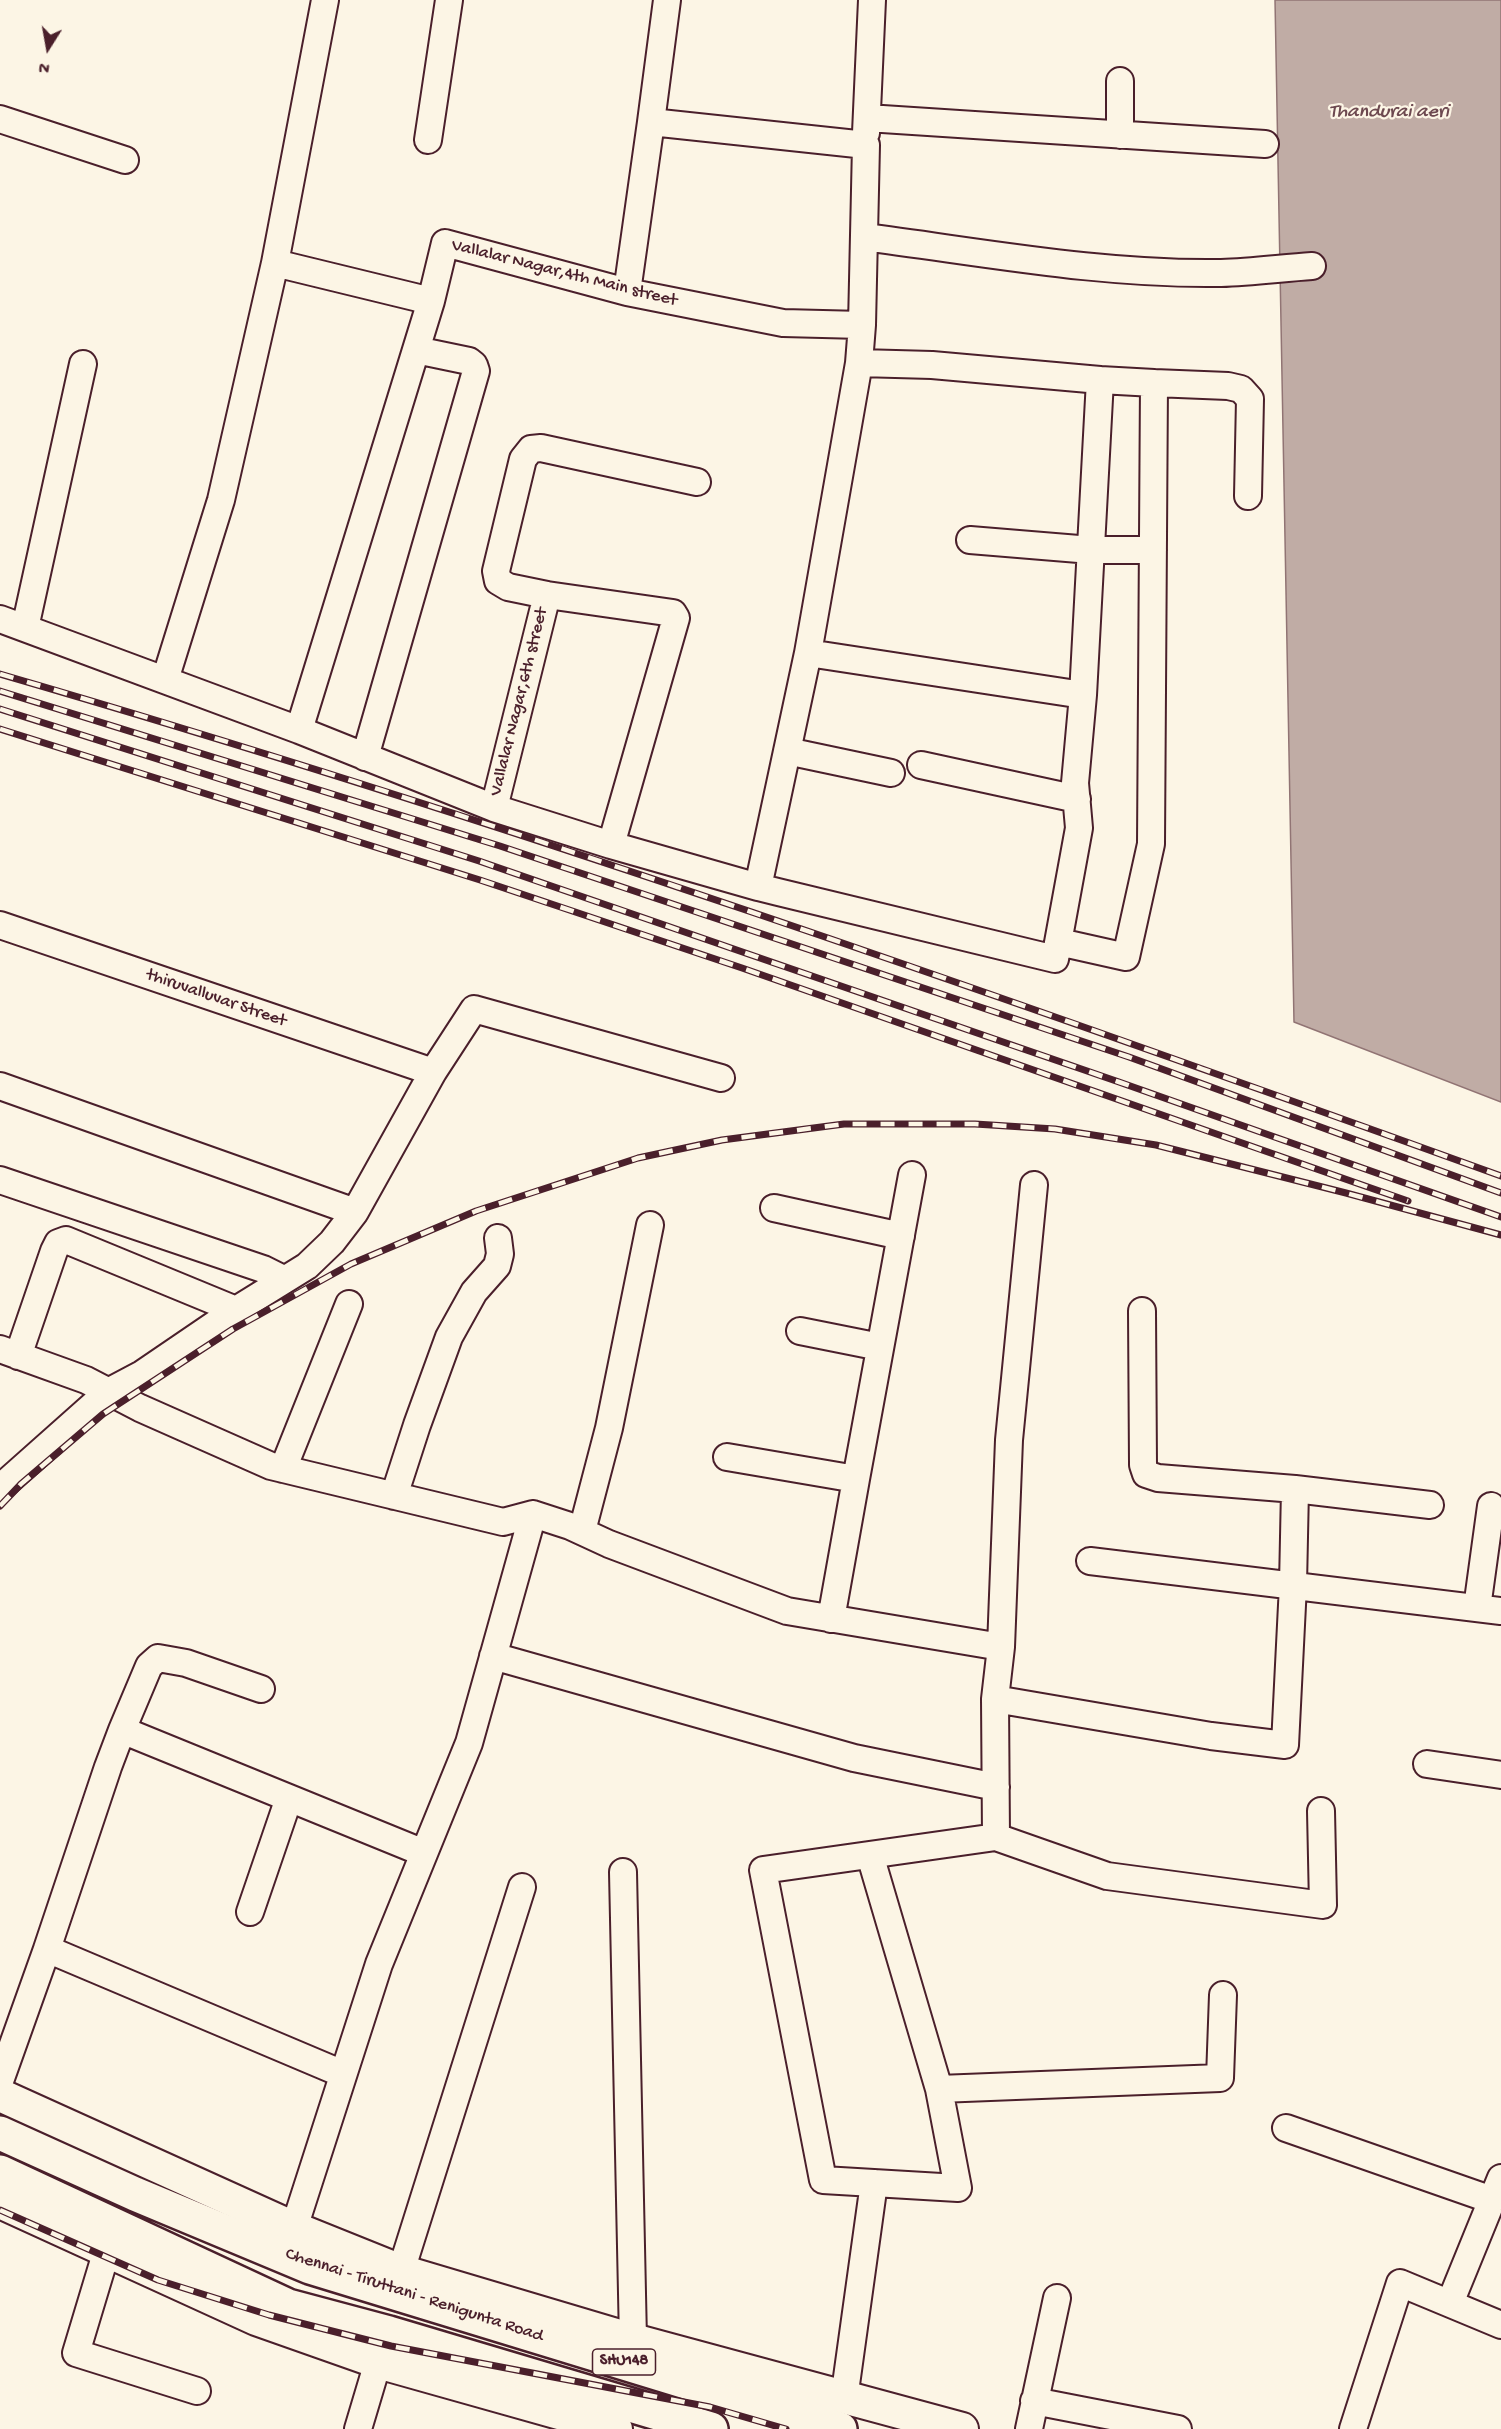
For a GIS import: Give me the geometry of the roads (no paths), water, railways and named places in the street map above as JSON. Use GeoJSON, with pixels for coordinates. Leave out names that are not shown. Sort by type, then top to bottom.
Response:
{"type":"FeatureCollection","features":[{"type":"Feature","properties":{"kind":"highway","name":"Chennai - Tiruttani - Renigunta Road"},"geometry":{"type":"LineString","coordinates":[[0,2133],[135,2194],[310,2267],[405,2284],[842,2414]]}},
{"type":"Feature","properties":{"kind":"highway","name":"SHU148"},"geometry":{"type":"LineString","coordinates":[[0,2172],[383,2348],[711,2429]]}},
{"type":"Feature","properties":{"kind":"street"},"geometry":{"type":"LineString","coordinates":[[165,680],[221,500],[275,263],[325,0]]}},
{"type":"Feature","properties":{"kind":"street"},"geometry":{"type":"LineString","coordinates":[[428,140],[449,0]]}},
{"type":"Feature","properties":{"kind":"street"},"geometry":{"type":"LineString","coordinates":[[627,292],[667,0]]}},
{"type":"Feature","properties":{"kind":"street"},"geometry":{"type":"LineString","coordinates":[[758,887],[808,653],[859,363],[872,0]]}},
{"type":"Feature","properties":{"kind":"street"},"geometry":{"type":"LineString","coordinates":[[1120,81],[1120,135]]}},
{"type":"Feature","properties":{"kind":"street"},"geometry":{"type":"LineString","coordinates":[[867,118],[1265,144]]}},
{"type":"Feature","properties":{"kind":"street"},"geometry":{"type":"LineString","coordinates":[[0,119],[125,160]]}},
{"type":"Feature","properties":{"kind":"street"},"geometry":{"type":"LineString","coordinates":[[651,122],[866,145]]}},
{"type":"Feature","properties":{"kind":"street"},"geometry":{"type":"LineString","coordinates":[[864,237],[1096,267],[1164,272],[1222,273],[1312,266]]}},
{"type":"Feature","properties":{"kind":"street","name":"Vallalar Nagar,4th Main street"},"geometry":{"type":"LineString","coordinates":[[431,300],[445,243],[627,292],[783,322],[862,325]]}},
{"type":"Feature","properties":{"kind":"street"},"geometry":{"type":"LineString","coordinates":[[275,263],[431,300],[299,730]]}},
{"type":"Feature","properties":{"kind":"street"},"geometry":{"type":"LineString","coordinates":[[365,757],[476,371],[470,361],[416,350]]}},
{"type":"Feature","properties":{"kind":"street"},"geometry":{"type":"LineString","coordinates":[[859,363],[932,365],[1100,380],[1228,386],[1241,389],[1250,399],[1248,496]]}},
{"type":"Feature","properties":{"kind":"street"},"geometry":{"type":"LineString","coordinates":[[25,628],[83,364]]}},
{"type":"Feature","properties":{"kind":"street"},"geometry":{"type":"LineString","coordinates":[[0,619],[299,730],[494,808],[611,845],[758,887],[1055,958],[1079,828],[1075,783],[1083,695],[1100,380]]}},
{"type":"Feature","properties":{"kind":"street"},"geometry":{"type":"LineString","coordinates":[[1059,942],[1126,957],[1151,844],[1154,383]]}},
{"type":"Feature","properties":{"kind":"street","name":"Vallalar Nagar,6th street"},"geometry":{"type":"LineString","coordinates":[[494,808],[546,596],[507,587],[498,581],[496,571],[523,459],[531,449],[541,448],[697,482]]}},
{"type":"Feature","properties":{"kind":"street"},"geometry":{"type":"LineString","coordinates":[[970,540],[1091,550],[1153,550]]}},
{"type":"Feature","properties":{"kind":"street"},"geometry":{"type":"LineString","coordinates":[[546,596],[673,613],[676,618],[611,845]]}},
{"type":"Feature","properties":{"kind":"street"},"geometry":{"type":"LineString","coordinates":[[808,653],[1083,695]]}},
{"type":"Feature","properties":{"kind":"street"},"geometry":{"type":"LineString","coordinates":[[787,751],[891,773]]}},
{"type":"Feature","properties":{"kind":"street"},"geometry":{"type":"LineString","coordinates":[[921,765],[1077,799]]}},
{"type":"Feature","properties":{"kind":"street","name":"thiruvalluvar Street"},"geometry":{"type":"LineString","coordinates":[[0,925],[433,1072]]}},
{"type":"Feature","properties":{"kind":"street"},"geometry":{"type":"LineString","coordinates":[[0,1488],[108,1392],[190,1343],[283,1279],[307,1266],[332,1242],[355,1212],[433,1072],[474,1009],[721,1078]]}},
{"type":"Feature","properties":{"kind":"street"},"geometry":{"type":"LineString","coordinates":[[0,1086],[355,1212]]}},
{"type":"Feature","properties":{"kind":"street"},"geometry":{"type":"LineString","coordinates":[[831,1619],[912,1175]]}},
{"type":"Feature","properties":{"kind":"street"},"geometry":{"type":"LineString","coordinates":[[0,1180],[263,1269],[283,1279]]}},
{"type":"Feature","properties":{"kind":"street"},"geometry":{"type":"LineString","coordinates":[[996,1837],[995,1699],[1001,1647],[1010,1440],[1034,1185]]}},
{"type":"Feature","properties":{"kind":"street"},"geometry":{"type":"LineString","coordinates":[[774,1208],[901,1236]]}},
{"type":"Feature","properties":{"kind":"street"},"geometry":{"type":"LineString","coordinates":[[582,1531],[609,1428],[651,1225]]}},
{"type":"Feature","properties":{"kind":"street"},"geometry":{"type":"LineString","coordinates":[[394,1496],[449,1337],[474,1293],[497,1266],[500,1254],[498,1238]]}},
{"type":"Feature","properties":{"kind":"street"},"geometry":{"type":"LineString","coordinates":[[236,1310],[66,1239],[58,1243],[9,1352],[86,1380],[271,1466],[503,1522],[533,1514],[787,1611],[1001,1647]]}},
{"type":"Feature","properties":{"kind":"street"},"geometry":{"type":"LineString","coordinates":[[283,1469],[349,1304]]}},
{"type":"Feature","properties":{"kind":"street"},"geometry":{"type":"LineString","coordinates":[[1142,1311],[1143,1465],[1146,1474],[1158,1478],[1295,1489],[1430,1505]]}},
{"type":"Feature","properties":{"kind":"street"},"geometry":{"type":"LineString","coordinates":[[800,1331],[880,1347]]}},
{"type":"Feature","properties":{"kind":"street"},"geometry":{"type":"LineString","coordinates":[[727,1457],[856,1479]]}},
{"type":"Feature","properties":{"kind":"street"},"geometry":{"type":"LineString","coordinates":[[995,1699],[1211,1736],[1285,1746],[1295,1489]]}},
{"type":"Feature","properties":{"kind":"street"},"geometry":{"type":"LineString","coordinates":[[1089,1561],[1489,1610],[1491,1506]]}},
{"type":"Feature","properties":{"kind":"street"},"geometry":{"type":"LineString","coordinates":[[294,2228],[379,1964],[469,1743],[533,1514]]}},
{"type":"Feature","properties":{"kind":"street"},"geometry":{"type":"LineString","coordinates":[[493,1656],[854,1758],[996,1787]]}},
{"type":"Feature","properties":{"kind":"street"},"geometry":{"type":"LineString","coordinates":[[0,2081],[108,1767],[148,1666],[158,1658],[186,1663],[261,1689]]}},
{"type":"Feature","properties":{"kind":"street"},"geometry":{"type":"LineString","coordinates":[[122,1730],[424,1853]]}},
{"type":"Feature","properties":{"kind":"street"},"geometry":{"type":"LineString","coordinates":[[1427,1764],[1501,1775]]}},
{"type":"Feature","properties":{"kind":"street"},"geometry":{"type":"LineString","coordinates":[[250,1912],[289,1798]]}},
{"type":"Feature","properties":{"kind":"street"},"geometry":{"type":"LineString","coordinates":[[870,1855],[939,2089],[958,2188],[823,2180],[763,1870],[996,1837],[1107,1876],[1323,1905],[1321,1811]]}},
{"type":"Feature","properties":{"kind":"street"},"geometry":{"type":"LineString","coordinates":[[623,1872],[633,2340]]}},
{"type":"Feature","properties":{"kind":"street"},"geometry":{"type":"LineString","coordinates":[[405,2284],[522,1887]]}},
{"type":"Feature","properties":{"kind":"street"},"geometry":{"type":"LineString","coordinates":[[47,1949],[343,2074]]}},
{"type":"Feature","properties":{"kind":"street"},"geometry":{"type":"LineString","coordinates":[[939,2089],[1220,2078],[1223,1995]]}},
{"type":"Feature","properties":{"kind":"street"},"geometry":{"type":"LineString","coordinates":[[0,2095],[294,2228],[405,2284],[633,2340],[842,2414],[962,2429]]}},
{"type":"Feature","properties":{"kind":"street"},"geometry":{"type":"LineString","coordinates":[[1286,2128],[1498,2187],[1450,2302]]}},
{"type":"Feature","properties":{"kind":"street"},"geometry":{"type":"LineString","coordinates":[[842,2414],[874,2183]]}},
{"type":"Feature","properties":{"kind":"street"},"geometry":{"type":"LineString","coordinates":[[0,2202],[256,2319],[383,2348],[616,2429]]}},
{"type":"Feature","properties":{"kind":"street"},"geometry":{"type":"LineString","coordinates":[[107,2250],[76,2353],[197,2391]]}},
{"type":"Feature","properties":{"kind":"street"},"geometry":{"type":"LineString","coordinates":[[1353,2429],[1400,2283],[1501,2325]]}},
{"type":"Feature","properties":{"kind":"street"},"geometry":{"type":"LineString","coordinates":[[1029,2429],[1057,2298]]}},
{"type":"Feature","properties":{"kind":"street"},"geometry":{"type":"LineString","coordinates":[[358,2429],[383,2348]]}},
{"type":"Feature","properties":{"kind":"street"},"geometry":{"type":"LineString","coordinates":[[1034,2401],[1178,2429]]}},
{"type":"Feature","properties":{"kind":"water","name":"Thandurai aeri"},"geometry":{"type":"Polygon","coordinates":[[[1275,0],[1501,0],[1501,1102],[1294,1022],[1275,0]]]}},
{"type":"Feature","properties":{"kind":"railway"},"geometry":{"type":"LineString","coordinates":[[0,674],[190,730],[567,850],[942,977],[1501,1176]]}},
{"type":"Feature","properties":{"kind":"railway"},"geometry":{"type":"LineString","coordinates":[[0,691],[500,846],[1129,1057],[1501,1193]]}},
{"type":"Feature","properties":{"kind":"railway"},"geometry":{"type":"LineString","coordinates":[[0,709],[479,861],[1119,1082],[1501,1217]]}},
{"type":"Feature","properties":{"kind":"railway"},"geometry":{"type":"LineString","coordinates":[[0,729],[480,880],[742,968],[1408,1201]]}},
{"type":"Feature","properties":{"kind":"railway"},"geometry":{"type":"LineString","coordinates":[[0,1506],[21,1484],[103,1414],[233,1329],[351,1264],[476,1211],[638,1158],[722,1140],[844,1124],[975,1124],[1055,1129],[1156,1145],[1501,1235]]}},
{"type":"Feature","properties":{"kind":"railway"},"geometry":{"type":"LineString","coordinates":[[0,2210],[158,2280],[269,2315],[391,2346],[710,2407],[786,2429]]}}]}
